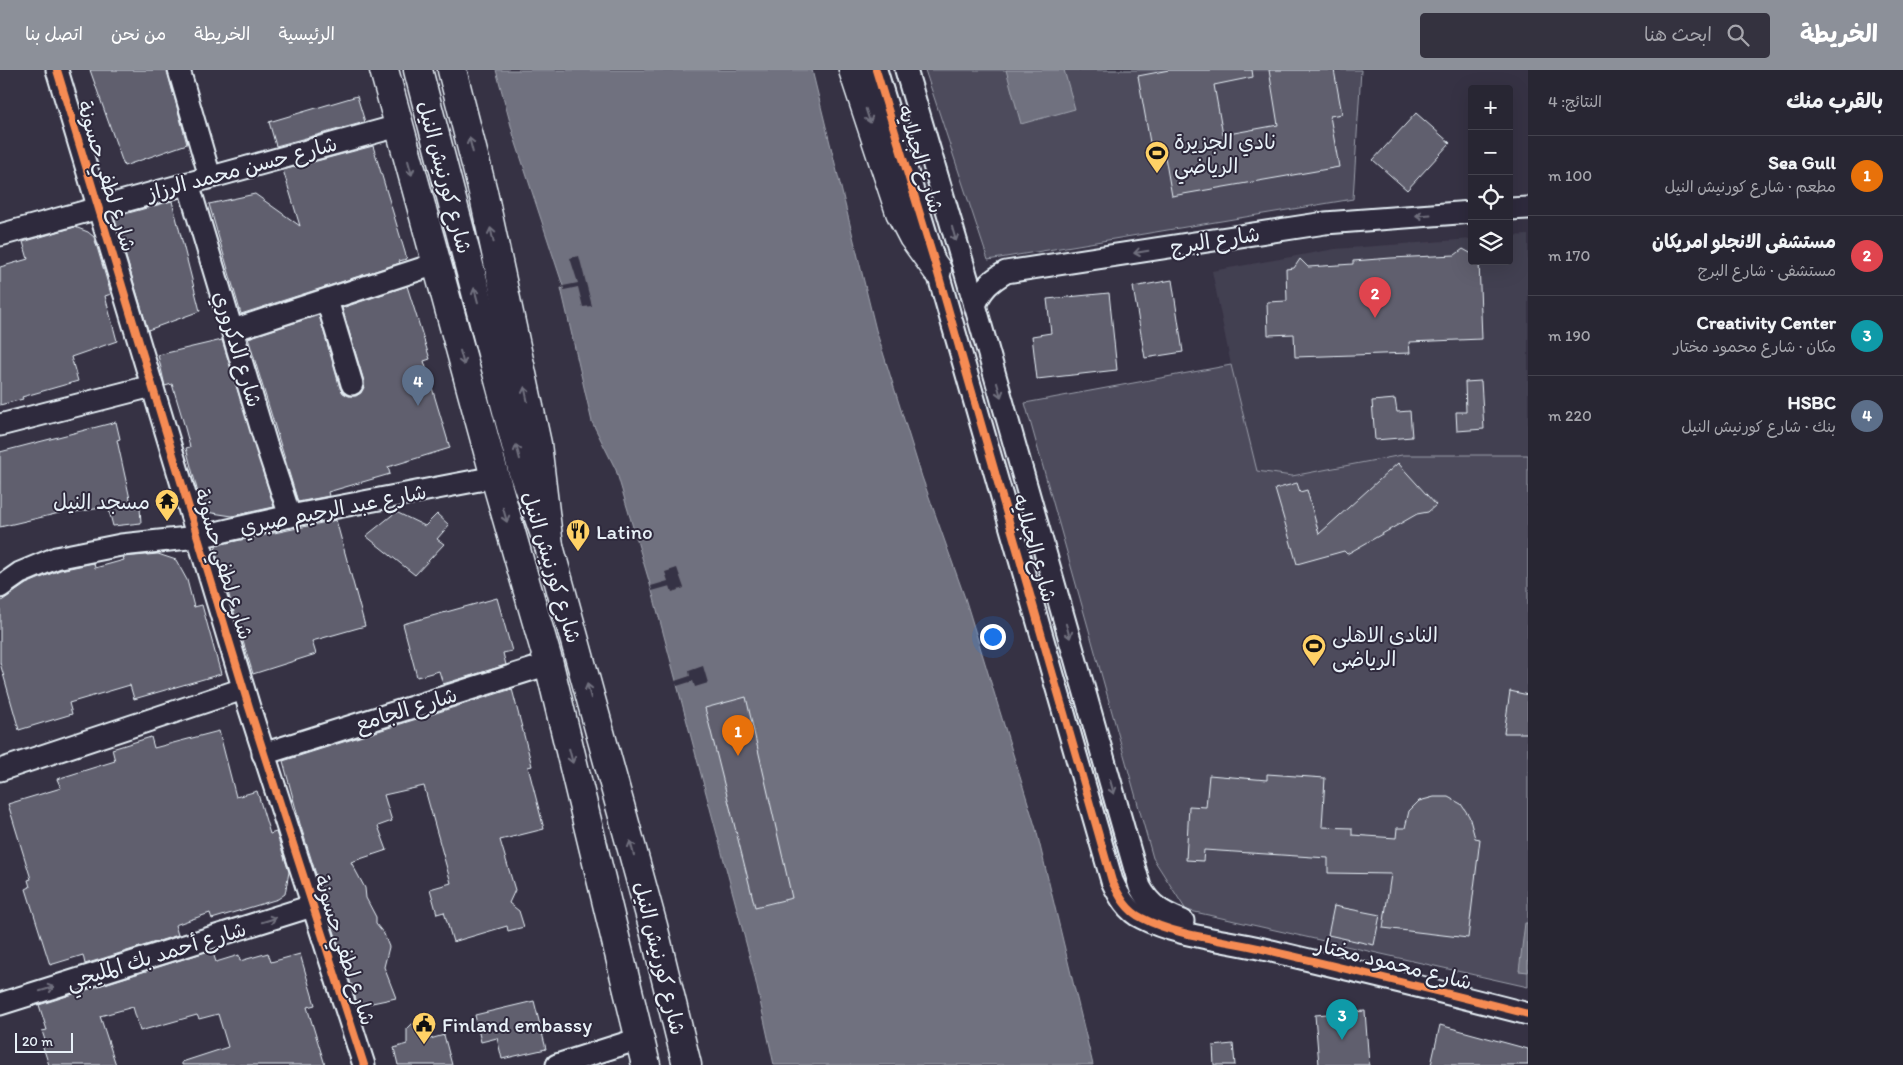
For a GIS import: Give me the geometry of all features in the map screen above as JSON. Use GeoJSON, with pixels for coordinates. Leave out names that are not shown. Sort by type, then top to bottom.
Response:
{"type":"FeatureCollection","features":[{"type":"Feature","properties":{"kind":"main road","name":"شارع كورنيش النيل"},"geometry":{"type":"LineString","coordinates":[[384,70],[494,477],[549,664],[646,1065]]}},
{"type":"Feature","properties":{"kind":"main road","name":"شارع كورنيش النيل"},"geometry":{"type":"LineString","coordinates":[[418,70],[523,472],[549,546],[653,926],[687,1065]]}},
{"type":"Feature","properties":{"kind":"main road"},"geometry":{"type":"LineString","coordinates":[[452,70],[483,192],[537,444],[549,546]]}},
{"type":"Feature","properties":{"kind":"main road"},"geometry":{"type":"LineString","coordinates":[[853,70],[900,212],[913,237],[937,270]]}},
{"type":"Feature","properties":{"kind":"street","name":"شارع لطفي حسونة"},"geometry":{"type":"LineString","coordinates":[[57,70],[263,754],[364,1065]]}},
{"type":"Feature","properties":{"kind":"street"},"geometry":{"type":"LineString","coordinates":[[180,70],[210,177]]}},
{"type":"Feature","properties":{"kind":"street","name":"شارع الجبلايه"},"geometry":{"type":"LineString","coordinates":[[876,70],[937,270],[1112,881],[1118,895],[1127,906],[1140,917],[1161,927],[1251,947]]}},
{"type":"Feature","properties":{"kind":"street","name":"شارع الجبلايه"},"geometry":{"type":"LineString","coordinates":[[906,70],[975,305],[1140,887],[1146,898],[1156,908],[1169,915],[1251,947]]}},
{"type":"Feature","properties":{"kind":"street","name":"شارع حسن محمد الرزاز"},"geometry":{"type":"LineString","coordinates":[[0,235],[398,126]]}},
{"type":"Feature","properties":{"kind":"street","name":"شارع الدكروري"},"geometry":{"type":"LineString","coordinates":[[188,183],[266,444],[290,516]]}},
{"type":"Feature","properties":{"kind":"street"},"geometry":{"type":"LineString","coordinates":[[1513,209],[1528,208]]}},
{"type":"Feature","properties":{"kind":"street","name":"شارع البرج"},"geometry":{"type":"LineString","coordinates":[[975,305],[981,291],[992,280],[1006,272],[1325,223],[1468,212]]}},
{"type":"Feature","properties":{"kind":"street"},"geometry":{"type":"LineString","coordinates":[[233,330],[436,264]]}},
{"type":"Feature","properties":{"kind":"street"},"geometry":{"type":"LineString","coordinates":[[327,300],[352,384]]}},
{"type":"Feature","properties":{"kind":"street"},"geometry":{"type":"LineString","coordinates":[[0,424],[152,386]]}},
{"type":"Feature","properties":{"kind":"street","name":"شارع عبد الرحيم صبري"},"geometry":{"type":"LineString","coordinates":[[0,587],[20,573],[56,558],[121,545],[198,537],[290,516],[494,477]]}},
{"type":"Feature","properties":{"kind":"street","name":"شارع الجامع"},"geometry":{"type":"LineString","coordinates":[[263,754],[549,664]]}},
{"type":"Feature","properties":{"kind":"street"},"geometry":{"type":"LineString","coordinates":[[0,770],[243,689]]}},
{"type":"Feature","properties":{"kind":"street","name":"شارع أحمد بك المليجي"},"geometry":{"type":"LineString","coordinates":[[0,1004],[312,906]]}},
{"type":"Feature","properties":{"kind":"street","name":"شارع محمود مختار"},"geometry":{"type":"LineString","coordinates":[[1251,947],[1528,1014]]}},
{"type":"Feature","properties":{"kind":"street"},"geometry":{"type":"LineString","coordinates":[[557,1065],[639,1039]]}},
{"type":"Feature","properties":{"kind":"shaded area","name":"نادي الجزيرة الرياضي"},"geometry":{"type":"Polygon","coordinates":[[[925,70],[1361,70],[1353,199],[988,260],[925,70]]]}},
{"type":"Feature","properties":{"kind":"shaded area"},"geometry":{"type":"Polygon","coordinates":[[[1528,235],[1528,455],[1402,455],[1292,476],[1256,471],[1231,365],[1212,271],[1335,249],[1468,239],[1468,265],[1513,265],[1513,236],[1528,235]]]}},
{"type":"Feature","properties":{"kind":"shaded area","name":"النادى الاهلى الرياضى"},"geometry":{"type":"Polygon","coordinates":[[[1231,365],[1257,471],[1292,476],[1402,455],[1528,455],[1528,987],[1186,910],[1153,858],[1025,403],[1231,365]]]}},
{"type":"Feature","properties":{"kind":"water"},"geometry":{"type":"Polygon","coordinates":[[[496,70],[812,70],[876,330],[922,477],[965,598],[1036,829],[1093,1065],[774,1065],[753,969],[652,591],[616,470],[592,422],[561,288],[564,289],[514,137],[496,70]]]}},
{"type":"Feature","properties":{"kind":"water"},"geometry":{"type":"Polygon","coordinates":[[[1006,70],[1064,70],[1075,109],[1021,124],[1006,70]]]}},
{"type":"Feature","properties":{"kind":"water"},"geometry":{"type":"Polygon","coordinates":[[[1525,923],[1528,923],[1528,972],[1519,971],[1525,923]]]}},
{"type":"Feature","properties":{"kind":"pier"},"geometry":{"type":"Polygon","coordinates":[[[579,256],[592,306],[583,307],[578,287],[564,290],[563,286],[578,283],[570,258],[579,256]]]}},
{"type":"Feature","properties":{"kind":"pier"},"geometry":{"type":"Polygon","coordinates":[[[677,568],[684,588],[672,592],[670,586],[652,591],[651,586],[668,581],[665,572],[677,568]]]}},
{"type":"Feature","properties":{"kind":"pier"},"geometry":{"type":"Polygon","coordinates":[[[703,666],[708,683],[695,687],[693,681],[677,686],[675,681],[690,676],[689,671],[703,666]]]}},
{"type":"Feature","properties":{"kind":"building"},"geometry":{"type":"Polygon","coordinates":[[[90,70],[167,70],[187,144],[124,166],[90,70]]]}},
{"type":"Feature","properties":{"kind":"building"},"geometry":{"type":"Polygon","coordinates":[[[1169,70],[1252,70],[1253,77],[1214,85],[1223,135],[1278,125],[1269,70],[1334,70],[1342,114],[1330,116],[1339,167],[1172,196],[1165,157],[1153,159],[1138,76],[1169,70]]]}},
{"type":"Feature","properties":{"kind":"building"},"geometry":{"type":"Polygon","coordinates":[[[357,96],[365,122],[276,146],[269,122],[357,96]]]}},
{"type":"Feature","properties":{"kind":"building"},"geometry":{"type":"Polygon","coordinates":[[[1416,113],[1450,143],[1407,190],[1373,160],[1416,113]]]}},
{"type":"Feature","properties":{"kind":"building"},"geometry":{"type":"Polygon","coordinates":[[[373,146],[407,259],[399,261],[400,263],[241,314],[209,204],[255,194],[300,226],[283,170],[373,146]]]}},
{"type":"Feature","properties":{"kind":"building"},"geometry":{"type":"Polygon","coordinates":[[[172,201],[200,311],[148,330],[114,217],[172,201]]]}},
{"type":"Feature","properties":{"kind":"building"},"geometry":{"type":"Polygon","coordinates":[[[75,227],[88,232],[94,237],[111,294],[105,296],[117,341],[71,357],[78,381],[0,405],[0,267],[28,259],[23,242],[75,227]]]}},
{"type":"Feature","properties":{"kind":"building"},"geometry":{"type":"Polygon","coordinates":[[[1463,249],[1468,252],[1468,265],[1479,265],[1482,339],[1409,342],[1410,353],[1295,357],[1294,334],[1268,335],[1267,302],[1287,301],[1286,269],[1294,268],[1300,259],[1308,267],[1353,264],[1353,261],[1455,255],[1463,249]]]}},
{"type":"Feature","properties":{"kind":"building"},"geometry":{"type":"Polygon","coordinates":[[[1172,280],[1183,352],[1145,358],[1133,287],[1172,280]]]}},
{"type":"Feature","properties":{"kind":"building"},"geometry":{"type":"Polygon","coordinates":[[[407,286],[430,359],[424,361],[450,448],[388,467],[390,474],[328,492],[329,496],[298,502],[248,338],[319,315],[340,388],[343,393],[349,396],[356,396],[361,393],[364,381],[342,308],[407,286]]]}},
{"type":"Feature","properties":{"kind":"building"},"geometry":{"type":"Polygon","coordinates":[[[1109,293],[1117,370],[1037,379],[1032,336],[1051,333],[1047,299],[1109,293]]]}},
{"type":"Feature","properties":{"kind":"building"},"geometry":{"type":"Polygon","coordinates":[[[222,340],[274,507],[232,516],[206,512],[202,508],[186,448],[190,447],[182,417],[172,384],[165,386],[158,355],[222,340]]]}},
{"type":"Feature","properties":{"kind":"building"},"geometry":{"type":"Polygon","coordinates":[[[1481,381],[1484,429],[1457,431],[1456,412],[1466,412],[1465,382],[1481,381]]]}},
{"type":"Feature","properties":{"kind":"building"},"geometry":{"type":"Polygon","coordinates":[[[1395,399],[1397,412],[1410,411],[1412,437],[1375,440],[1372,401],[1395,399]]]}},
{"type":"Feature","properties":{"kind":"building"},"geometry":{"type":"Polygon","coordinates":[[[116,422],[120,439],[117,440],[132,508],[140,507],[141,523],[113,526],[108,507],[69,513],[68,511],[0,527],[0,452],[116,422]]]}},
{"type":"Feature","properties":{"kind":"building"},"geometry":{"type":"Polygon","coordinates":[[[1398,463],[1436,505],[1428,512],[1417,514],[1347,554],[1344,551],[1297,564],[1275,489],[1297,483],[1300,492],[1307,490],[1319,534],[1398,463]]]}},
{"type":"Feature","properties":{"kind":"building"},"geometry":{"type":"Polygon","coordinates":[[[396,512],[425,526],[437,514],[449,525],[437,539],[444,544],[415,575],[366,536],[396,512]]]}},
{"type":"Feature","properties":{"kind":"building"},"geometry":{"type":"Polygon","coordinates":[[[336,520],[365,626],[312,641],[316,654],[253,674],[215,550],[217,545],[336,520]]]}},
{"type":"Feature","properties":{"kind":"building"},"geometry":{"type":"Polygon","coordinates":[[[158,554],[176,560],[187,580],[194,607],[202,605],[221,674],[134,699],[130,685],[69,703],[72,714],[19,730],[0,663],[0,602],[26,584],[60,570],[94,563],[95,568],[124,560],[123,557],[158,554]]]}},
{"type":"Feature","properties":{"kind":"building"},"geometry":{"type":"Polygon","coordinates":[[[497,598],[512,651],[503,653],[506,665],[443,684],[439,671],[417,677],[403,624],[497,598]]]}},
{"type":"Feature","properties":{"kind":"building"},"geometry":{"type":"Polygon","coordinates":[[[512,689],[532,766],[528,767],[544,829],[500,840],[515,890],[509,903],[519,911],[524,927],[508,931],[507,926],[453,942],[444,912],[437,914],[430,889],[451,883],[424,786],[384,795],[392,821],[378,826],[387,850],[351,862],[365,888],[366,898],[376,917],[376,924],[384,934],[389,947],[384,967],[396,998],[358,1006],[300,824],[283,761],[512,689]]]}},
{"type":"Feature","properties":{"kind":"building"},"geometry":{"type":"Polygon","coordinates":[[[1510,691],[1528,695],[1528,733],[1504,733],[1510,691]]]}},
{"type":"Feature","properties":{"kind":"building"},"geometry":{"type":"Polygon","coordinates":[[[746,697],[792,898],[755,907],[705,708],[746,697]]]}},
{"type":"Feature","properties":{"kind":"building"},"geometry":{"type":"Polygon","coordinates":[[[219,731],[236,797],[257,791],[270,834],[276,832],[289,872],[285,894],[278,899],[212,919],[210,913],[175,925],[178,935],[85,964],[83,955],[50,965],[26,889],[30,887],[28,880],[31,879],[8,804],[61,788],[57,779],[115,761],[112,749],[151,737],[154,748],[219,731]]]}},
{"type":"Feature","properties":{"kind":"building"},"geometry":{"type":"Polygon","coordinates":[[[1267,774],[1325,778],[1322,827],[1352,828],[1352,835],[1396,838],[1397,828],[1405,828],[1409,811],[1419,801],[1434,797],[1448,797],[1461,804],[1469,816],[1475,838],[1480,839],[1468,938],[1383,928],[1391,874],[1328,873],[1328,858],[1204,850],[1203,861],[1186,860],[1189,806],[1206,807],[1209,775],[1267,780],[1267,774]]]}},
{"type":"Feature","properties":{"kind":"building"},"geometry":{"type":"Polygon","coordinates":[[[1334,906],[1380,915],[1374,945],[1328,935],[1334,906]]]}},
{"type":"Feature","properties":{"kind":"building"},"geometry":{"type":"Polygon","coordinates":[[[212,950],[216,962],[239,955],[240,961],[268,953],[271,962],[300,954],[315,1005],[307,1007],[325,1065],[182,1065],[182,1062],[228,1047],[218,1014],[199,1019],[197,1015],[140,1031],[133,1007],[100,1016],[116,1065],[49,1065],[41,1041],[45,1040],[42,1031],[47,1030],[39,1005],[212,950]]]}},
{"type":"Feature","properties":{"kind":"building"},"geometry":{"type":"Polygon","coordinates":[[[534,1001],[546,1049],[502,1059],[497,1038],[481,1042],[475,1015],[534,1001]]]}},
{"type":"Feature","properties":{"kind":"building"},"geometry":{"type":"Polygon","coordinates":[[[1365,1011],[1369,1065],[1319,1065],[1315,1015],[1365,1011]]]}},
{"type":"Feature","properties":{"kind":"building","name":"Finland embassy"},"geometry":{"type":"Polygon","coordinates":[[[421,1023],[427,1027],[430,1039],[444,1035],[452,1065],[398,1065],[394,1048],[407,1044],[407,1029],[412,1024],[421,1023]]]}},
{"type":"Feature","properties":{"kind":"building"},"geometry":{"type":"Polygon","coordinates":[[[1440,1025],[1528,1049],[1528,1065],[1431,1065],[1440,1025]]]}},
{"type":"Feature","properties":{"kind":"building"},"geometry":{"type":"Polygon","coordinates":[[[1233,1044],[1235,1065],[1214,1065],[1213,1046],[1233,1044]]]}},
{"type":"Feature","properties":{"kind":"cycle path"},"geometry":{"type":"LineString","coordinates":[[57,70],[249,707],[364,1065]]}},
{"type":"Feature","properties":{"kind":"cycle path"},"geometry":{"type":"LineString","coordinates":[[876,70],[937,270],[1112,881],[1124,902],[1137,915],[1170,929],[1263,949],[1528,1014]]}},
{"type":"Feature","properties":{"kind":"place","name":"نادي الجزيرة الرياضي"},"geometry":{"type":"Point","coordinates":[1157,174]}},
{"type":"Feature","properties":{"kind":"place","name":"مستشفى الانجلو امريكان"},"geometry":{"type":"Point","coordinates":[1375,318]}},
{"type":"Feature","properties":{"kind":"place","name":"HSBC"},"geometry":{"type":"Point","coordinates":[418,406]}},
{"type":"Feature","properties":{"kind":"place","name":"مسجد النيل"},"geometry":{"type":"Point","coordinates":[167,522]}},
{"type":"Feature","properties":{"kind":"place","name":"Latino"},"geometry":{"type":"Point","coordinates":[578,552]}},
{"type":"Feature","properties":{"kind":"place","name":"النادى الاهلى الرياضى"},"geometry":{"type":"Point","coordinates":[1314,667]}},
{"type":"Feature","properties":{"kind":"place","name":"Sea Gull"},"geometry":{"type":"Point","coordinates":[738,756]}},
{"type":"Feature","properties":{"kind":"place","name":"Creativity Center"},"geometry":{"type":"Point","coordinates":[1342,1040]}},
{"type":"Feature","properties":{"kind":"place","name":"Finland embassy"},"geometry":{"type":"Point","coordinates":[424,1045]}}]}
